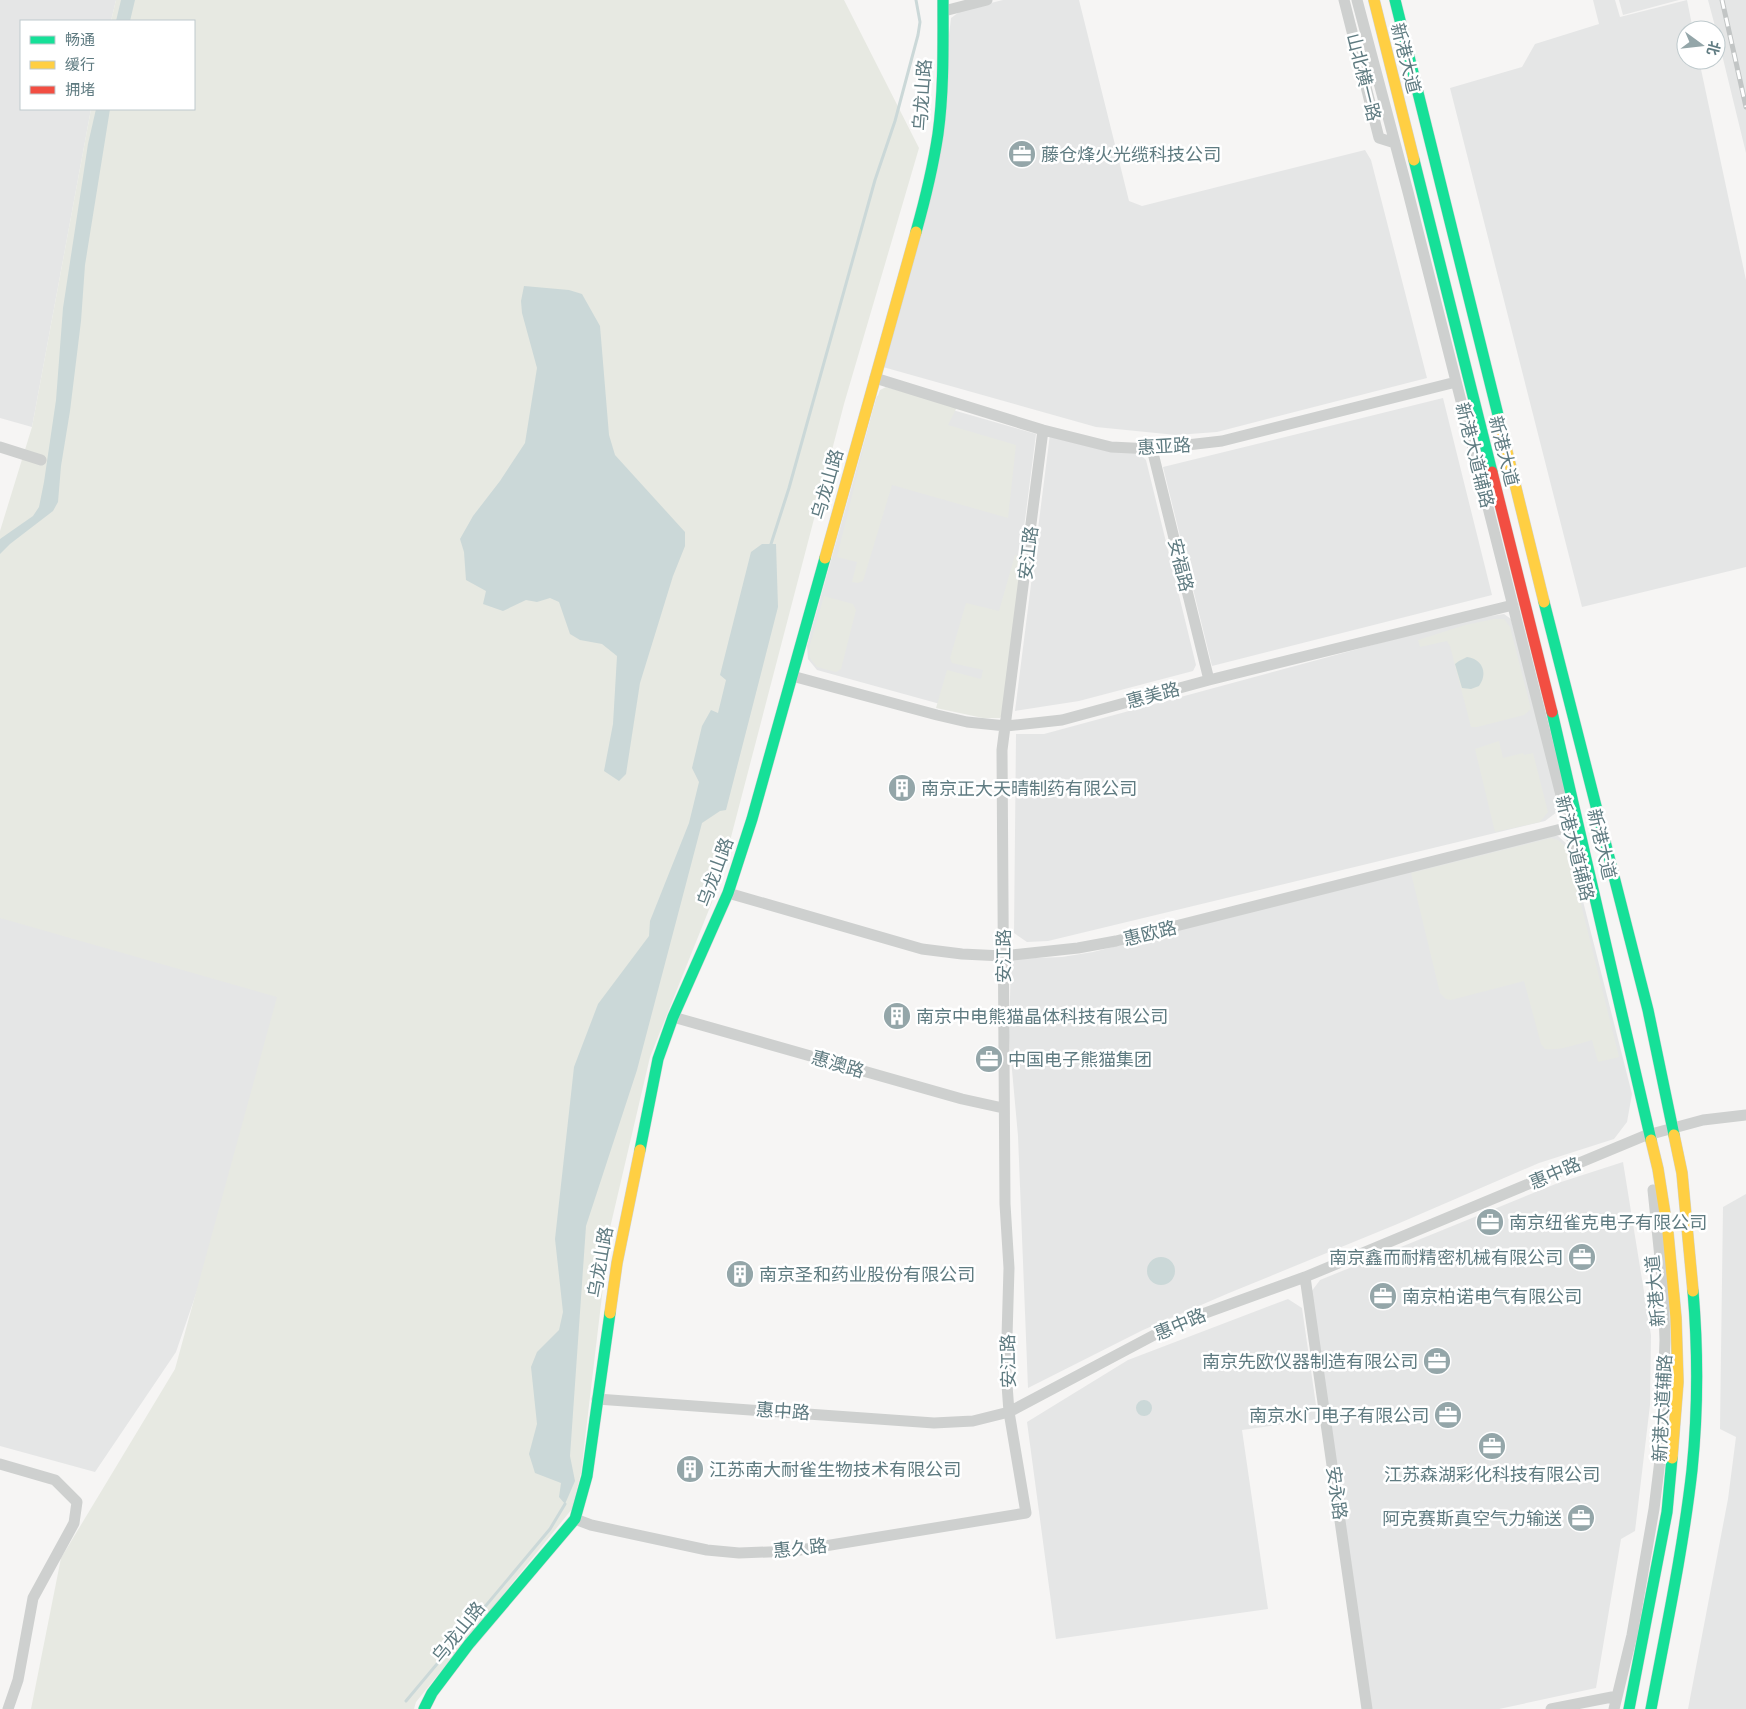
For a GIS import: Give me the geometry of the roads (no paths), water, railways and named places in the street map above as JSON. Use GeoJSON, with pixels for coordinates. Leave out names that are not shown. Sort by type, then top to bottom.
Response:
{"type":"FeatureCollection","features":[{"type":"Feature","properties":{"kind":"main road","name":"新港大道"},"geometry":{"type":"LineString","coordinates":[[1374,0],[1553,714],[1647,1135],[1658,1169],[1668,1233],[1676,1318],[1678,1382],[1667,1512],[1629,1709]]}},
{"type":"Feature","properties":{"kind":"main road","name":"新港大道"},"geometry":{"type":"LineString","coordinates":[[1395,0],[1648,1010],[1682,1172],[1696,1324],[1697,1390],[1692,1468],[1682,1542],[1651,1709]]}},
{"type":"Feature","properties":{"kind":"main road","name":"乌龙山路"},"geometry":{"type":"LineString","coordinates":[[424,1709],[432,1693],[470,1644],[575,1520],[586,1476],[620,1244],[658,1059],[673,1017],[728,893],[752,819],[925,199],[938,134],[943,70],[944,5]]}},
{"type":"Feature","properties":{"kind":"street"},"geometry":{"type":"LineString","coordinates":[[944,5],[987,0]]}},
{"type":"Feature","properties":{"kind":"street","name":"山北横一路"},"geometry":{"type":"LineString","coordinates":[[1344,0],[1379,138],[1395,143]]}},
{"type":"Feature","properties":{"kind":"street","name":"新港大道辅路"},"geometry":{"type":"LineString","coordinates":[[1357,0],[1647,1135],[1663,1287],[1665,1340],[1661,1452],[1654,1509],[1632,1635],[1614,1709]]}},
{"type":"Feature","properties":{"kind":"street","name":"惠亚路"},"geometry":{"type":"LineString","coordinates":[[875,378],[1043,430],[1111,447],[1152,449],[1222,441],[1456,382]]}},
{"type":"Feature","properties":{"kind":"street","name":"安江路"},"geometry":{"type":"LineString","coordinates":[[1026,1514],[1010,1412],[1006,1371],[1009,1268],[1005,1204],[1002,750],[1043,430]]}},
{"type":"Feature","properties":{"kind":"street"},"geometry":{"type":"LineString","coordinates":[[0,447],[41,460]]}},
{"type":"Feature","properties":{"kind":"street","name":"安福路"},"geometry":{"type":"LineString","coordinates":[[1152,449],[1209,680]]}},
{"type":"Feature","properties":{"kind":"street","name":"惠美路"},"geometry":{"type":"LineString","coordinates":[[792,676],[936,715],[967,722],[1006,726],[1062,720],[1209,680],[1513,605]]}},
{"type":"Feature","properties":{"kind":"street","name":"惠欧路"},"geometry":{"type":"LineString","coordinates":[[728,893],[922,949],[962,954],[1003,956],[1078,948],[1116,941],[1569,827]]}},
{"type":"Feature","properties":{"kind":"street","name":"惠澳路"},"geometry":{"type":"LineString","coordinates":[[673,1017],[1004,1108]]}},
{"type":"Feature","properties":{"kind":"street","name":"惠中路"},"geometry":{"type":"LineString","coordinates":[[598,1399],[934,1422],[974,1421],[1010,1412],[1175,1324],[1306,1277],[1647,1135],[1703,1120],[1746,1115]]}},
{"type":"Feature","properties":{"kind":"street","name":"安永路"},"geometry":{"type":"LineString","coordinates":[[1306,1277],[1367,1709]]}},
{"type":"Feature","properties":{"kind":"street"},"geometry":{"type":"LineString","coordinates":[[0,1464],[55,1480],[77,1502],[74,1522],[33,1598],[18,1680],[8,1709]]}},
{"type":"Feature","properties":{"kind":"street","name":"惠久路"},"geometry":{"type":"LineString","coordinates":[[575,1520],[708,1550],[738,1553],[794,1551],[1026,1514]]}},
{"type":"Feature","properties":{"kind":"street"},"geometry":{"type":"LineString","coordinates":[[1551,1709],[1617,1696]]}},
{"type":"Feature","properties":{"kind":"waterway"},"geometry":{"type":"LineString","coordinates":[[771,544],[789,488],[875,180],[895,121],[918,35],[920,22],[916,0]]}},
{"type":"Feature","properties":{"kind":"waterway"},"geometry":{"type":"LineString","coordinates":[[406,1701],[550,1529],[565,1504]]}},
{"type":"Feature","properties":{"kind":"railway"},"geometry":{"type":"LineString","coordinates":[[1722,0],[1746,107]]}},
{"type":"Feature","properties":{"kind":"place","name":"藤仓烽火光缆科技公司"},"geometry":{"type":"Point","coordinates":[1022,154]}},
{"type":"Feature","properties":{"kind":"place","name":"南京正大天晴制药有限公司"},"geometry":{"type":"Point","coordinates":[902,788]}},
{"type":"Feature","properties":{"kind":"place","name":"南京中电熊猫晶体科技有限公司"},"geometry":{"type":"Point","coordinates":[897,1016]}},
{"type":"Feature","properties":{"kind":"place","name":"中国电子熊猫集团"},"geometry":{"type":"Point","coordinates":[989,1059]}},
{"type":"Feature","properties":{"kind":"place","name":"南京纽雀克电子有限公司"},"geometry":{"type":"Point","coordinates":[1490,1222]}},
{"type":"Feature","properties":{"kind":"place","name":"南京鑫而耐精密机械有限公司"},"geometry":{"type":"Point","coordinates":[1582,1257]}},
{"type":"Feature","properties":{"kind":"place","name":"南京圣和药业股份有限公司"},"geometry":{"type":"Point","coordinates":[740,1274]}},
{"type":"Feature","properties":{"kind":"place","name":"南京柏诺电气有限公司"},"geometry":{"type":"Point","coordinates":[1383,1296]}},
{"type":"Feature","properties":{"kind":"place","name":"南京先欧仪器制造有限公司"},"geometry":{"type":"Point","coordinates":[1437,1361]}},
{"type":"Feature","properties":{"kind":"place","name":"南京水门电子有限公司"},"geometry":{"type":"Point","coordinates":[1448,1415]}},
{"type":"Feature","properties":{"kind":"place","name":"江苏森湖彩化科技有限公司"},"geometry":{"type":"Point","coordinates":[1492,1446]}},
{"type":"Feature","properties":{"kind":"place","name":"江苏南大耐雀生物技术有限公司"},"geometry":{"type":"Point","coordinates":[690,1469]}},
{"type":"Feature","properties":{"kind":"place","name":"阿克赛斯真空气力输送"},"geometry":{"type":"Point","coordinates":[1581,1518]}}]}
